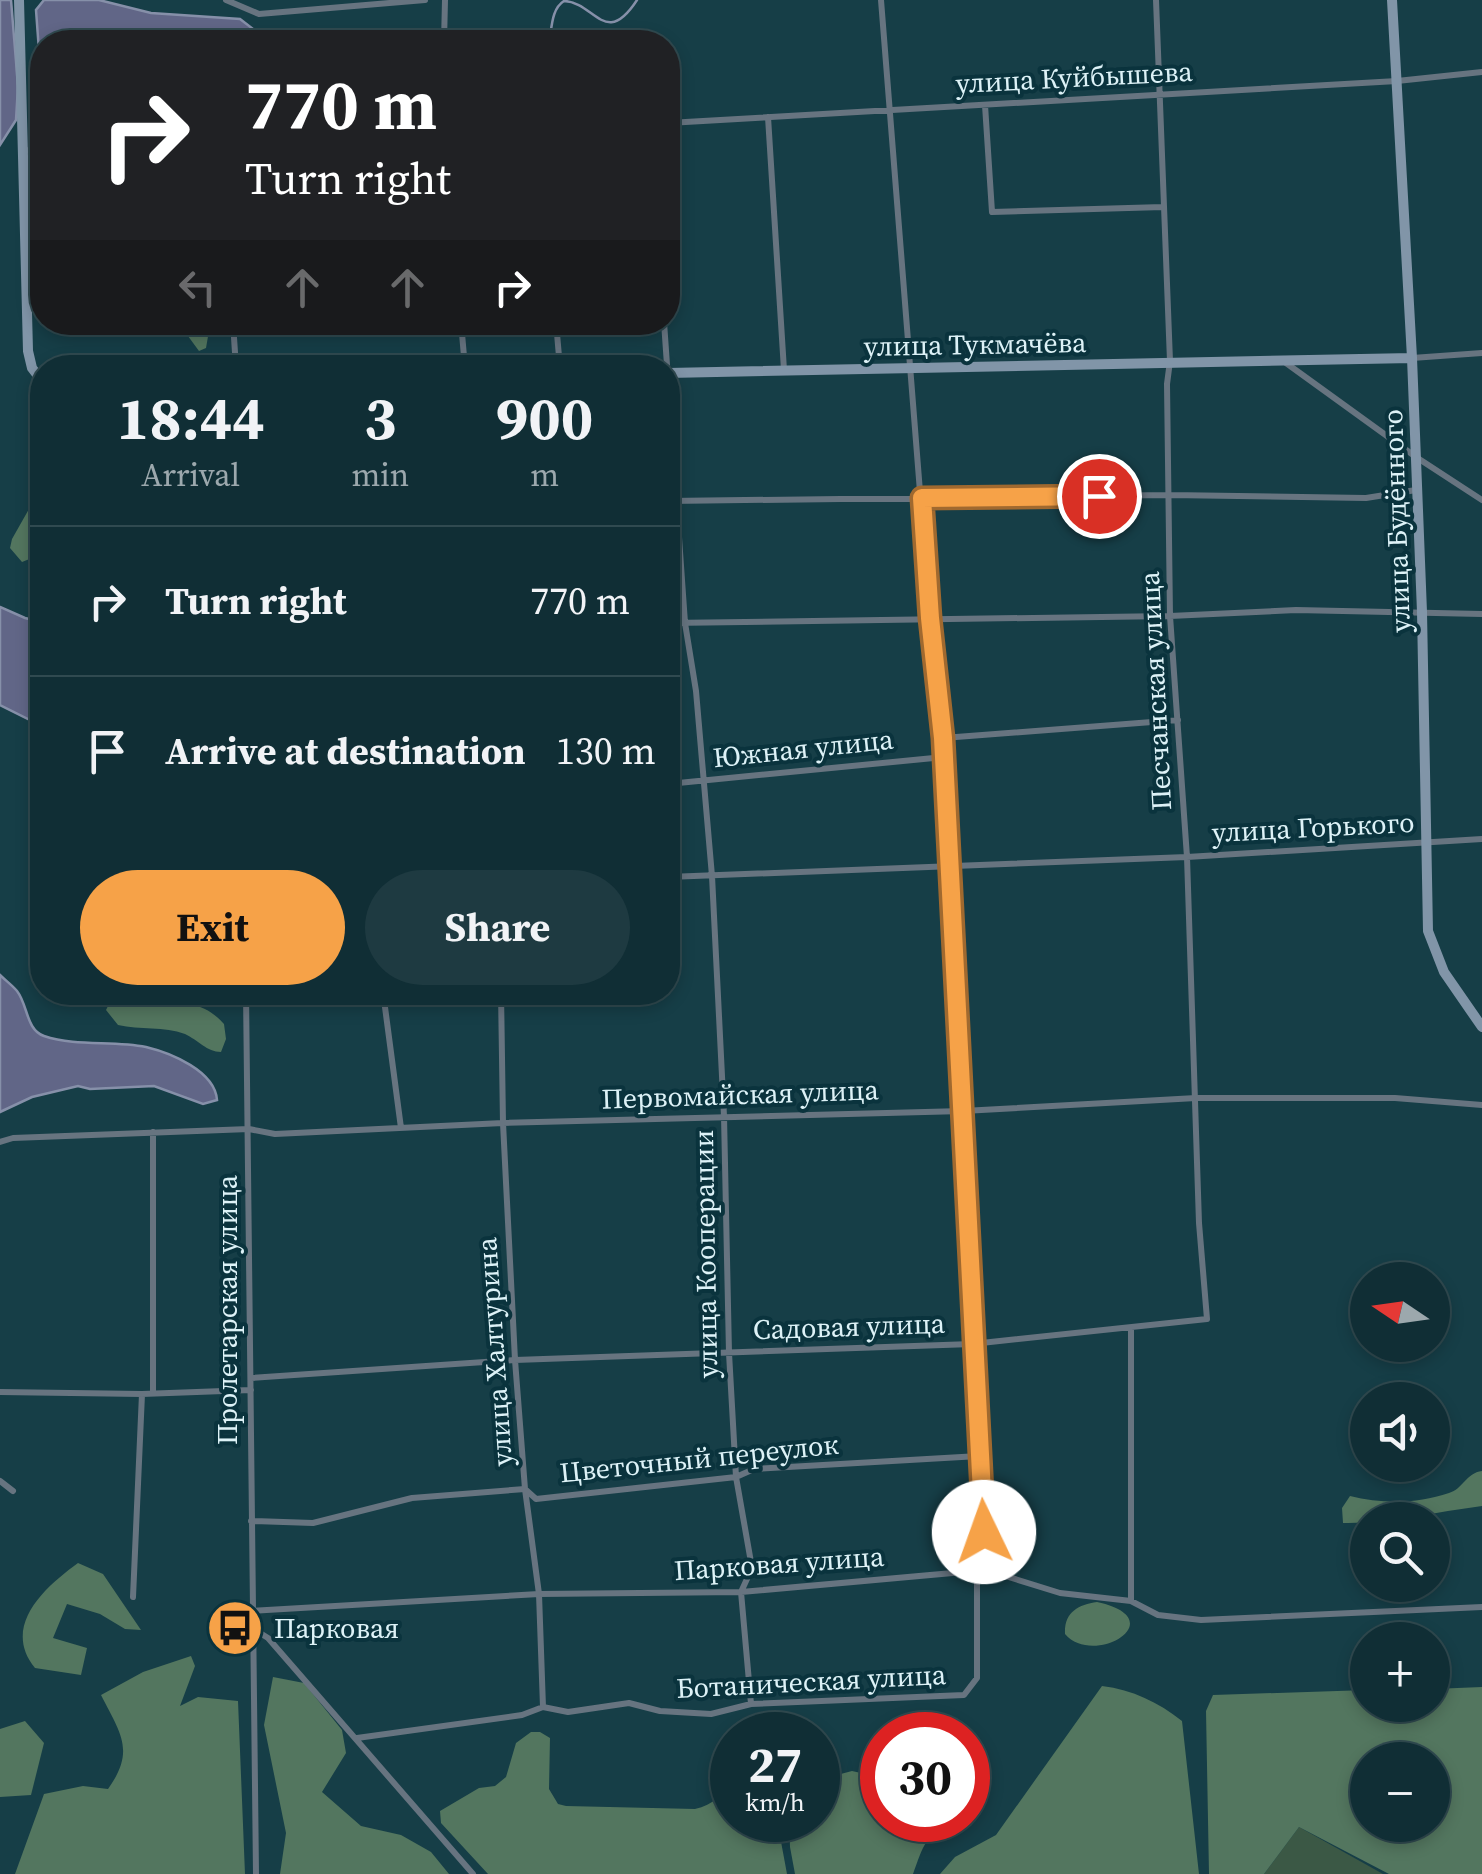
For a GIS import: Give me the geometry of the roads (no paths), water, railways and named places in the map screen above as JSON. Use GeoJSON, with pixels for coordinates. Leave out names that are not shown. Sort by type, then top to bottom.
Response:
{"type":"FeatureCollection","features":[{"type":"Feature","properties":{"kind":"street"},"geometry":{"type":"LineString","coordinates":[[20,0],[30,356]]}},
{"type":"Feature","properties":{"kind":"street"},"geometry":{"type":"LineString","coordinates":[[226,0],[259,14],[425,0]]}},
{"type":"Feature","properties":{"kind":"street"},"geometry":{"type":"LineString","coordinates":[[444,30],[445,0]]}},
{"type":"Feature","properties":{"kind":"street"},"geometry":{"type":"LineString","coordinates":[[881,0],[943,738],[979,1456],[981,1571]]}},
{"type":"Feature","properties":{"kind":"street","name":"Песчанская улица"},"geometry":{"type":"LineString","coordinates":[[1156,0],[1170,361],[1170,616],[1187,857],[1199,1223],[1208,1318]]}},
{"type":"Feature","properties":{"kind":"street","name":"улица Будённого"},"geometry":{"type":"LineString","coordinates":[[1392,0],[1418,490],[1428,931],[1444,972],[1482,1026]]}},
{"type":"Feature","properties":{"kind":"street","name":"улица Куйбышева"},"geometry":{"type":"LineString","coordinates":[[680,122],[1397,81],[1482,72]]}},
{"type":"Feature","properties":{"kind":"street"},"geometry":{"type":"LineString","coordinates":[[985,105],[992,212],[1163,207]]}},
{"type":"Feature","properties":{"kind":"street"},"geometry":{"type":"LineString","coordinates":[[768,117],[784,370]]}},
{"type":"Feature","properties":{"kind":"street"},"geometry":{"type":"LineString","coordinates":[[25,150],[30,151]]}},
{"type":"Feature","properties":{"kind":"street","name":"улица Тукмачёва"},"geometry":{"type":"LineString","coordinates":[[680,373],[1170,361],[1284,362],[1482,353]]}},
{"type":"Feature","properties":{"kind":"street"},"geometry":{"type":"LineString","coordinates":[[1284,362],[1482,500]]}},
{"type":"Feature","properties":{"kind":"street"},"geometry":{"type":"LineString","coordinates":[[680,501],[1170,495],[1366,498],[1418,490]]}},
{"type":"Feature","properties":{"kind":"street","name":"улица Кооперации"},"geometry":{"type":"LineString","coordinates":[[680,579],[696,691],[712,876],[736,1478],[752,1568],[742,1592],[751,1704]]}},
{"type":"Feature","properties":{"kind":"street"},"geometry":{"type":"LineString","coordinates":[[680,623],[1170,616],[1296,610],[1482,614]]}},
{"type":"Feature","properties":{"kind":"street"},"geometry":{"type":"LineString","coordinates":[[943,738],[1178,720]]}},
{"type":"Feature","properties":{"kind":"street","name":"Южная улица"},"geometry":{"type":"LineString","coordinates":[[680,783],[944,757]]}},
{"type":"Feature","properties":{"kind":"street","name":"улица Горького"},"geometry":{"type":"LineString","coordinates":[[680,877],[1187,857],[1482,839]]}},
{"type":"Feature","properties":{"kind":"street","name":"Пролетарская улица"},"geometry":{"type":"LineString","coordinates":[[246,1005],[256,1874]]}},
{"type":"Feature","properties":{"kind":"street"},"geometry":{"type":"LineString","coordinates":[[385,1005],[401,1128]]}},
{"type":"Feature","properties":{"kind":"street","name":"улица Халтурина"},"geometry":{"type":"LineString","coordinates":[[501,1005],[515,1360],[525,1489],[539,1594],[543,1708]]}},
{"type":"Feature","properties":{"kind":"street","name":"Первомайская улица"},"geometry":{"type":"LineString","coordinates":[[0,1142],[13,1138],[153,1132],[248,1129],[275,1134],[1196,1098],[1395,1098],[1482,1105]]}},
{"type":"Feature","properties":{"kind":"street"},"geometry":{"type":"LineString","coordinates":[[152,1394],[153,1132]]}},
{"type":"Feature","properties":{"kind":"street","name":"Садовая улица"},"geometry":{"type":"LineString","coordinates":[[250,1378],[515,1360],[972,1344],[1208,1318]]}},
{"type":"Feature","properties":{"kind":"street"},"geometry":{"type":"LineString","coordinates":[[1131,1601],[1132,1328]]}},
{"type":"Feature","properties":{"kind":"street"},"geometry":{"type":"LineString","coordinates":[[0,1392],[152,1394],[250,1390]]}},
{"type":"Feature","properties":{"kind":"street"},"geometry":{"type":"LineString","coordinates":[[132,1597],[142,1394]]}},
{"type":"Feature","properties":{"kind":"street","name":"Цветочный переулок"},"geometry":{"type":"LineString","coordinates":[[251,1521],[313,1523],[412,1498],[525,1489],[536,1498],[736,1478],[754,1469],[979,1456]]}},
{"type":"Feature","properties":{"kind":"street"},"geometry":{"type":"LineString","coordinates":[[0,1481],[13,1491]]}},
{"type":"Feature","properties":{"kind":"street","name":"Парковая улица"},"geometry":{"type":"LineString","coordinates":[[251,1612],[539,1594],[742,1592],[981,1571],[1060,1593],[1131,1601],[1158,1614],[1200,1620],[1482,1607]]}},
{"type":"Feature","properties":{"kind":"street","name":"Ботаническая улица"},"geometry":{"type":"LineString","coordinates":[[358,1738],[522,1716],[543,1708],[568,1712],[629,1703],[660,1712],[711,1714],[751,1704],[964,1695],[976,1678],[981,1571]]}},
{"type":"Feature","properties":{"kind":"street"},"geometry":{"type":"LineString","coordinates":[[251,1627],[268,1638],[358,1738],[473,1874]]}},
{"type":"Feature","properties":{"kind":"water"},"geometry":{"type":"Polygon","coordinates":[[[0,0],[11,0],[18,86],[16,120],[0,145],[0,0]]]}},
{"type":"Feature","properties":{"kind":"water"},"geometry":{"type":"Polygon","coordinates":[[[44,0],[99,0],[151,13],[240,19],[254,30],[37,30],[36,10],[44,0]]]}},
{"type":"Feature","properties":{"kind":"water"},"geometry":{"type":"Polygon","coordinates":[[[0,607],[30,619],[30,720],[0,705],[0,607]]]}},
{"type":"Feature","properties":{"kind":"water"},"geometry":{"type":"Polygon","coordinates":[[[0,975],[17,991],[38,1033],[57,1039],[146,1047],[167,1054],[209,1080],[217,1100],[203,1104],[154,1086],[78,1086],[32,1097],[0,1112],[0,975]]]}},
{"type":"Feature","properties":{"kind":"waterway"},"geometry":{"type":"LineString","coordinates":[[551,30],[554,14],[564,1],[608,22],[626,14],[637,0]]}},
{"type":"Feature","properties":{"kind":"place","name":"Парковая"},"geometry":{"type":"Point","coordinates":[235,1628]}}]}
